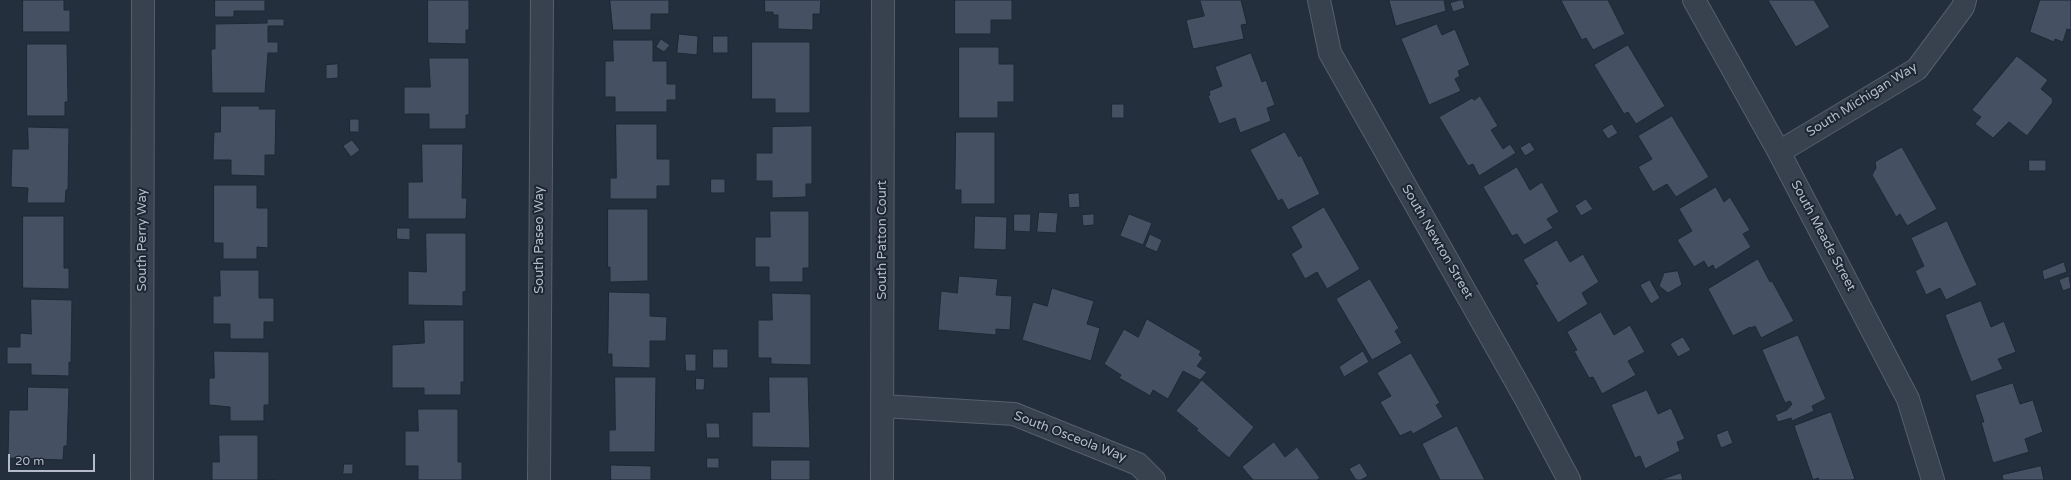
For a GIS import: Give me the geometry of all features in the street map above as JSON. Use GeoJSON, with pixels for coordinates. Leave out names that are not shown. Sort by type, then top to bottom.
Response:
{"type":"FeatureCollection","features":[{"type":"Feature","properties":{"kind":"street","name":"South Perry Way"},"geometry":{"type":"LineString","coordinates":[[142,480],[143,0]]}},
{"type":"Feature","properties":{"kind":"street","name":"South Paseo Way"},"geometry":{"type":"LineString","coordinates":[[539,480],[542,0]]}},
{"type":"Feature","properties":{"kind":"street","name":"South Patton Court"},"geometry":{"type":"LineString","coordinates":[[882,480],[883,0]]}},
{"type":"Feature","properties":{"kind":"street","name":"South Newton Street"},"geometry":{"type":"LineString","coordinates":[[1319,0],[1330,53],[1522,392],[1569,480]]}},
{"type":"Feature","properties":{"kind":"street","name":"South Meade Street"},"geometry":{"type":"LineString","coordinates":[[1694,0],[1779,152],[1908,399],[1933,480]]}},
{"type":"Feature","properties":{"kind":"street","name":"South Michigan Way"},"geometry":{"type":"LineString","coordinates":[[1779,152],[1917,69],[1964,7],[1966,0]]}},
{"type":"Feature","properties":{"kind":"street","name":"South Osceola Way"},"geometry":{"type":"LineString","coordinates":[[883,406],[1014,414],[1138,464],[1154,480]]}},
{"type":"Feature","properties":{"kind":"building"},"geometry":{"type":"Polygon","coordinates":[[[23,0],[64,0],[64,10],[70,10],[70,32],[23,32],[23,0]]]}},
{"type":"Feature","properties":{"kind":"building"},"geometry":{"type":"Polygon","coordinates":[[[215,0],[265,0],[265,11],[234,11],[234,17],[215,17],[215,0]]]}},
{"type":"Feature","properties":{"kind":"building"},"geometry":{"type":"Polygon","coordinates":[[[428,0],[469,0],[469,30],[466,30],[466,44],[428,43],[428,0]]]}},
{"type":"Feature","properties":{"kind":"building"},"geometry":{"type":"Polygon","coordinates":[[[610,0],[669,0],[669,14],[651,14],[651,30],[613,30],[610,0]]]}},
{"type":"Feature","properties":{"kind":"building"},"geometry":{"type":"Polygon","coordinates":[[[765,0],[821,0],[820,14],[813,14],[813,30],[778,29],[778,15],[773,15],[773,12],[765,12],[765,0]]]}},
{"type":"Feature","properties":{"kind":"building"},"geometry":{"type":"Polygon","coordinates":[[[955,0],[1012,0],[1012,20],[991,20],[991,34],[955,34],[955,0]]]}},
{"type":"Feature","properties":{"kind":"building"},"geometry":{"type":"Polygon","coordinates":[[[1200,0],[1241,0],[1247,24],[1241,25],[1244,39],[1193,49],[1186,20],[1204,16],[1200,0]]]}},
{"type":"Feature","properties":{"kind":"building"},"geometry":{"type":"Polygon","coordinates":[[[1389,0],[1444,0],[1446,11],[1396,26],[1389,0]]]}},
{"type":"Feature","properties":{"kind":"building"},"geometry":{"type":"Polygon","coordinates":[[[1465,0],[1463,1],[1465,8],[1453,12],[1450,3],[1465,0]]]}},
{"type":"Feature","properties":{"kind":"building"},"geometry":{"type":"Polygon","coordinates":[[[1561,0],[1608,0],[1625,34],[1593,50],[1586,38],[1582,40],[1561,0]]]}},
{"type":"Feature","properties":{"kind":"building"},"geometry":{"type":"Polygon","coordinates":[[[1768,0],[1814,0],[1830,27],[1796,47],[1768,0]]]}},
{"type":"Feature","properties":{"kind":"building"},"geometry":{"type":"Polygon","coordinates":[[[2040,0],[2071,0],[2071,30],[2067,29],[2063,42],[2055,39],[2054,42],[2030,32],[2040,0]]]}},
{"type":"Feature","properties":{"kind":"building"},"geometry":{"type":"Polygon","coordinates":[[[267,19],[284,19],[284,26],[268,26],[268,42],[278,42],[278,53],[268,53],[265,93],[212,93],[211,49],[215,49],[215,24],[267,23],[267,19]]]}},
{"type":"Feature","properties":{"kind":"building"},"geometry":{"type":"Polygon","coordinates":[[[1437,24],[1442,35],[1455,29],[1470,65],[1458,71],[1460,76],[1455,79],[1461,91],[1429,105],[1401,39],[1437,24]]]}},
{"type":"Feature","properties":{"kind":"building"},"geometry":{"type":"Polygon","coordinates":[[[679,34],[698,36],[697,55],[677,53],[679,34]]]}},
{"type":"Feature","properties":{"kind":"building"},"geometry":{"type":"Polygon","coordinates":[[[713,36],[728,36],[728,53],[713,53],[713,36]]]}},
{"type":"Feature","properties":{"kind":"building"},"geometry":{"type":"Polygon","coordinates":[[[661,39],[670,45],[664,52],[656,47],[661,39]]]}},
{"type":"Feature","properties":{"kind":"building"},"geometry":{"type":"Polygon","coordinates":[[[613,40],[653,40],[653,61],[667,61],[667,84],[676,84],[676,100],[667,100],[667,112],[615,112],[615,97],[605,97],[605,61],[613,61],[613,40]]]}},
{"type":"Feature","properties":{"kind":"building"},"geometry":{"type":"Polygon","coordinates":[[[752,42],[810,42],[810,113],[775,113],[775,99],[752,99],[752,42]]]}},
{"type":"Feature","properties":{"kind":"building"},"geometry":{"type":"Polygon","coordinates":[[[27,44],[67,44],[68,102],[65,102],[65,116],[27,116],[27,44]]]}},
{"type":"Feature","properties":{"kind":"building"},"geometry":{"type":"Polygon","coordinates":[[[1628,45],[1665,106],[1636,124],[1628,112],[1624,114],[1594,65],[1628,45]]]}},
{"type":"Feature","properties":{"kind":"building"},"geometry":{"type":"Polygon","coordinates":[[[959,47],[999,47],[999,64],[1014,64],[1014,102],[998,102],[998,118],[959,118],[959,47]]]}},
{"type":"Feature","properties":{"kind":"building"},"geometry":{"type":"Polygon","coordinates":[[[1251,53],[1262,82],[1266,80],[1275,105],[1267,108],[1271,121],[1240,133],[1235,118],[1219,124],[1208,96],[1210,95],[1209,91],[1222,86],[1215,67],[1251,53]]]}},
{"type":"Feature","properties":{"kind":"building"},"geometry":{"type":"Polygon","coordinates":[[[2017,56],[2048,80],[2041,89],[2053,99],[2053,102],[2027,136],[2009,122],[1993,138],[1975,124],[1981,117],[1972,110],[2017,56]]]}},
{"type":"Feature","properties":{"kind":"building"},"geometry":{"type":"Polygon","coordinates":[[[429,58],[469,58],[469,115],[466,115],[466,129],[429,129],[429,114],[404,114],[404,87],[430,87],[429,58]]]}},
{"type":"Feature","properties":{"kind":"building"},"geometry":{"type":"Polygon","coordinates":[[[338,64],[338,78],[326,79],[326,65],[338,64]]]}},
{"type":"Feature","properties":{"kind":"building"},"geometry":{"type":"Polygon","coordinates":[[[1480,96],[1498,126],[1491,130],[1503,149],[1510,144],[1516,153],[1479,176],[1473,164],[1468,166],[1439,117],[1472,98],[1474,100],[1480,96]]]}},
{"type":"Feature","properties":{"kind":"building"},"geometry":{"type":"Polygon","coordinates":[[[1112,104],[1124,104],[1124,118],[1112,118],[1112,104]]]}},
{"type":"Feature","properties":{"kind":"building"},"geometry":{"type":"Polygon","coordinates":[[[221,106],[260,106],[259,109],[276,109],[275,155],[265,155],[265,176],[231,175],[231,160],[213,160],[214,132],[220,132],[221,106]]]}},
{"type":"Feature","properties":{"kind":"building"},"geometry":{"type":"Polygon","coordinates":[[[1672,116],[1709,177],[1676,197],[1667,184],[1653,192],[1638,167],[1652,159],[1638,136],[1672,116]]]}},
{"type":"Feature","properties":{"kind":"building"},"geometry":{"type":"Polygon","coordinates":[[[350,119],[359,119],[359,132],[350,132],[350,119]]]}},
{"type":"Feature","properties":{"kind":"building"},"geometry":{"type":"Polygon","coordinates":[[[616,124],[657,124],[657,159],[670,159],[670,186],[657,186],[657,199],[610,199],[610,178],[616,178],[616,124]]]}},
{"type":"Feature","properties":{"kind":"building"},"geometry":{"type":"Polygon","coordinates":[[[1612,124],[1618,133],[1608,139],[1602,130],[1612,124]]]}},
{"type":"Feature","properties":{"kind":"building"},"geometry":{"type":"Polygon","coordinates":[[[812,126],[812,184],[806,184],[806,197],[772,198],[772,181],[756,181],[756,153],[772,153],[772,127],[812,126]]]}},
{"type":"Feature","properties":{"kind":"building"},"geometry":{"type":"Polygon","coordinates":[[[28,127],[69,128],[68,190],[66,190],[65,203],[27,203],[28,188],[11,187],[12,149],[28,149],[28,127]]]}},
{"type":"Feature","properties":{"kind":"building"},"geometry":{"type":"Polygon","coordinates":[[[956,132],[995,132],[995,204],[961,204],[961,190],[955,190],[956,132]]]}},
{"type":"Feature","properties":{"kind":"building"},"geometry":{"type":"Polygon","coordinates":[[[1285,132],[1299,157],[1301,155],[1320,194],[1288,210],[1282,199],[1278,201],[1250,150],[1285,132]]]}},
{"type":"Feature","properties":{"kind":"building"},"geometry":{"type":"Polygon","coordinates":[[[352,140],[360,150],[351,157],[343,146],[352,140]]]}},
{"type":"Feature","properties":{"kind":"building"},"geometry":{"type":"Polygon","coordinates":[[[1530,142],[1535,150],[1525,156],[1520,148],[1530,142]]]}},
{"type":"Feature","properties":{"kind":"building"},"geometry":{"type":"Polygon","coordinates":[[[422,144],[463,144],[462,198],[467,198],[466,219],[408,219],[408,182],[422,182],[422,144]]]}},
{"type":"Feature","properties":{"kind":"building"},"geometry":{"type":"Polygon","coordinates":[[[1902,147],[1937,209],[1907,226],[1900,214],[1896,217],[1872,175],[1876,168],[1875,162],[1902,147]]]}},
{"type":"Feature","properties":{"kind":"building"},"geometry":{"type":"Polygon","coordinates":[[[2029,160],[2046,160],[2046,171],[2029,171],[2029,160]]]}},
{"type":"Feature","properties":{"kind":"building"},"geometry":{"type":"Polygon","coordinates":[[[1517,167],[1530,190],[1542,182],[1559,212],[1547,219],[1553,228],[1524,245],[1517,234],[1512,236],[1483,187],[1517,167]]]}},
{"type":"Feature","properties":{"kind":"building"},"geometry":{"type":"Polygon","coordinates":[[[711,179],[725,179],[725,193],[711,193],[711,179]]]}},
{"type":"Feature","properties":{"kind":"building"},"geometry":{"type":"Polygon","coordinates":[[[214,185],[257,185],[257,208],[268,208],[268,248],[257,247],[257,259],[223,259],[223,243],[214,243],[214,185]]]}},
{"type":"Feature","properties":{"kind":"building"},"geometry":{"type":"Polygon","coordinates":[[[1716,187],[1724,202],[1730,197],[1750,230],[1743,234],[1751,247],[1715,270],[1713,265],[1708,268],[1704,261],[1694,267],[1677,240],[1692,231],[1679,209],[1716,187]]]}},
{"type":"Feature","properties":{"kind":"building"},"geometry":{"type":"Polygon","coordinates":[[[1079,193],[1080,207],[1069,208],[1068,194],[1079,193]]]}},
{"type":"Feature","properties":{"kind":"building"},"geometry":{"type":"Polygon","coordinates":[[[1586,199],[1593,209],[1581,216],[1575,206],[1586,199]]]}},
{"type":"Feature","properties":{"kind":"building"},"geometry":{"type":"Polygon","coordinates":[[[1324,207],[1360,269],[1327,289],[1317,272],[1305,279],[1291,254],[1302,247],[1291,227],[1324,207]]]}},
{"type":"Feature","properties":{"kind":"building"},"geometry":{"type":"Polygon","coordinates":[[[608,209],[648,209],[648,281],[610,282],[610,267],[608,267],[608,209]]]}},
{"type":"Feature","properties":{"kind":"building"},"geometry":{"type":"Polygon","coordinates":[[[770,211],[809,211],[809,268],[803,268],[803,282],[769,282],[769,267],[755,267],[755,237],[770,237],[770,211]]]}},
{"type":"Feature","properties":{"kind":"building"},"geometry":{"type":"Polygon","coordinates":[[[1039,212],[1058,213],[1056,233],[1037,232],[1039,212]]]}},
{"type":"Feature","properties":{"kind":"building"},"geometry":{"type":"Polygon","coordinates":[[[1014,214],[1031,214],[1030,232],[1014,231],[1014,214]]]}},
{"type":"Feature","properties":{"kind":"building"},"geometry":{"type":"Polygon","coordinates":[[[1094,214],[1094,225],[1083,226],[1082,215],[1094,214]]]}},
{"type":"Feature","properties":{"kind":"building"},"geometry":{"type":"Polygon","coordinates":[[[1129,214],[1152,223],[1143,245],[1120,236],[1129,214]]]}},
{"type":"Feature","properties":{"kind":"building"},"geometry":{"type":"Polygon","coordinates":[[[23,216],[64,216],[64,268],[69,268],[69,289],[23,288],[23,216]]]}},
{"type":"Feature","properties":{"kind":"building"},"geometry":{"type":"Polygon","coordinates":[[[975,216],[1007,217],[1006,250],[974,249],[975,216]]]}},
{"type":"Feature","properties":{"kind":"building"},"geometry":{"type":"Polygon","coordinates":[[[1947,221],[1977,285],[1946,300],[1940,288],[1926,295],[1915,271],[1924,266],[1911,238],[1947,221]]]}},
{"type":"Feature","properties":{"kind":"building"},"geometry":{"type":"Polygon","coordinates":[[[397,228],[410,228],[410,240],[397,239],[397,228]]]}},
{"type":"Feature","properties":{"kind":"building"},"geometry":{"type":"Polygon","coordinates":[[[426,233],[466,233],[466,291],[463,292],[463,306],[408,305],[408,271],[426,272],[426,233]]]}},
{"type":"Feature","properties":{"kind":"building"},"geometry":{"type":"Polygon","coordinates":[[[1150,234],[1162,240],[1157,252],[1145,247],[1150,234]]]}},
{"type":"Feature","properties":{"kind":"building"},"geometry":{"type":"Polygon","coordinates":[[[1557,240],[1570,262],[1583,254],[1599,282],[1582,293],[1588,304],[1558,323],[1535,285],[1538,284],[1523,260],[1557,240]]]}},
{"type":"Feature","properties":{"kind":"building"},"geometry":{"type":"Polygon","coordinates":[[[1758,259],[1794,321],[1761,338],[1755,326],[1733,336],[1708,289],[1758,259]]]}},
{"type":"Feature","properties":{"kind":"building"},"geometry":{"type":"Polygon","coordinates":[[[2064,262],[2067,272],[2044,280],[2042,271],[2064,262]]]}},
{"type":"Feature","properties":{"kind":"building"},"geometry":{"type":"Polygon","coordinates":[[[220,270],[259,270],[259,298],[274,298],[274,322],[264,322],[264,339],[230,339],[230,324],[213,324],[213,296],[220,296],[220,270]]]}},
{"type":"Feature","properties":{"kind":"building"},"geometry":{"type":"Polygon","coordinates":[[[1678,271],[1682,285],[1668,293],[1659,286],[1664,273],[1678,271]]]}},
{"type":"Feature","properties":{"kind":"building"},"geometry":{"type":"Polygon","coordinates":[[[959,276],[998,279],[996,295],[1012,296],[1010,330],[996,329],[996,335],[938,330],[941,291],[957,293],[959,276]]]}},
{"type":"Feature","properties":{"kind":"building"},"geometry":{"type":"Polygon","coordinates":[[[2069,276],[2071,288],[2063,291],[2059,280],[2069,276]]]}},
{"type":"Feature","properties":{"kind":"building"},"geometry":{"type":"Polygon","coordinates":[[[1370,279],[1399,328],[1395,331],[1402,343],[1372,360],[1336,299],[1370,279]]]}},
{"type":"Feature","properties":{"kind":"building"},"geometry":{"type":"Polygon","coordinates":[[[1650,280],[1660,298],[1651,304],[1640,285],[1650,280]]]}},
{"type":"Feature","properties":{"kind":"building"},"geometry":{"type":"Polygon","coordinates":[[[1052,288],[1094,301],[1087,324],[1100,328],[1091,361],[1022,340],[1033,302],[1047,306],[1052,288]]]}},
{"type":"Feature","properties":{"kind":"building"},"geometry":{"type":"Polygon","coordinates":[[[609,292],[650,293],[650,316],[667,317],[666,341],[650,341],[650,368],[612,367],[612,354],[608,354],[609,292]]]}},
{"type":"Feature","properties":{"kind":"building"},"geometry":{"type":"Polygon","coordinates":[[[772,293],[811,294],[811,365],[771,364],[771,358],[758,358],[758,320],[772,320],[772,293]]]}},
{"type":"Feature","properties":{"kind":"building"},"geometry":{"type":"Polygon","coordinates":[[[31,299],[72,300],[71,363],[69,362],[69,376],[31,375],[31,364],[7,364],[7,347],[20,347],[20,333],[31,334],[31,299]]]}},
{"type":"Feature","properties":{"kind":"building"},"geometry":{"type":"Polygon","coordinates":[[[1981,301],[1991,327],[2004,321],[2016,352],[1998,359],[2003,369],[1971,382],[1945,315],[1981,301]]]}},
{"type":"Feature","properties":{"kind":"building"},"geometry":{"type":"Polygon","coordinates":[[[1601,312],[1614,335],[1630,325],[1645,352],[1628,361],[1636,375],[1602,394],[1593,377],[1589,378],[1574,351],[1577,350],[1567,332],[1601,312]]]}},
{"type":"Feature","properties":{"kind":"building"},"geometry":{"type":"Polygon","coordinates":[[[1147,319],[1201,351],[1199,355],[1203,358],[1197,366],[1207,372],[1200,380],[1183,371],[1168,399],[1153,390],[1150,396],[1119,378],[1121,375],[1104,364],[1124,329],[1138,337],[1147,319]]]}},
{"type":"Feature","properties":{"kind":"building"},"geometry":{"type":"Polygon","coordinates":[[[424,320],[464,320],[464,382],[461,382],[461,395],[424,395],[424,388],[392,388],[392,345],[424,343],[424,320]]]}},
{"type":"Feature","properties":{"kind":"building"},"geometry":{"type":"Polygon","coordinates":[[[1798,335],[1826,399],[1812,406],[1814,411],[1792,421],[1791,418],[1778,422],[1775,415],[1787,410],[1792,404],[1790,401],[1785,403],[1762,350],[1798,335]]]}},
{"type":"Feature","properties":{"kind":"building"},"geometry":{"type":"Polygon","coordinates":[[[1683,337],[1691,350],[1678,357],[1670,344],[1683,337]]]}},
{"type":"Feature","properties":{"kind":"building"},"geometry":{"type":"Polygon","coordinates":[[[713,349],[728,349],[728,368],[713,368],[713,349]]]}},
{"type":"Feature","properties":{"kind":"building"},"geometry":{"type":"Polygon","coordinates":[[[214,351],[269,352],[269,405],[264,405],[264,421],[230,421],[230,407],[209,405],[209,378],[214,378],[214,351]]]}},
{"type":"Feature","properties":{"kind":"building"},"geometry":{"type":"Polygon","coordinates":[[[1363,351],[1369,362],[1344,377],[1339,367],[1363,351]]]}},
{"type":"Feature","properties":{"kind":"building"},"geometry":{"type":"Polygon","coordinates":[[[1411,353],[1440,403],[1436,405],[1443,417],[1413,434],[1411,431],[1400,436],[1380,402],[1391,396],[1377,373],[1411,353]]]}},
{"type":"Feature","properties":{"kind":"building"},"geometry":{"type":"Polygon","coordinates":[[[685,354],[696,354],[696,371],[686,371],[685,354]]]}},
{"type":"Feature","properties":{"kind":"building"},"geometry":{"type":"Polygon","coordinates":[[[615,377],[656,377],[655,452],[609,452],[609,430],[615,430],[615,377]]]}},
{"type":"Feature","properties":{"kind":"building"},"geometry":{"type":"Polygon","coordinates":[[[769,377],[808,377],[810,448],[752,447],[752,412],[769,412],[769,377]]]}},
{"type":"Feature","properties":{"kind":"building"},"geometry":{"type":"Polygon","coordinates":[[[696,378],[705,379],[704,390],[696,390],[696,378]]]}},
{"type":"Feature","properties":{"kind":"building"},"geometry":{"type":"Polygon","coordinates":[[[1202,380],[1254,427],[1229,458],[1176,411],[1202,380]]]}},
{"type":"Feature","properties":{"kind":"building"},"geometry":{"type":"Polygon","coordinates":[[[2013,383],[2020,404],[2033,400],[2043,432],[2025,439],[2029,452],[1993,463],[1981,422],[1984,422],[1975,395],[2013,383]]]}},
{"type":"Feature","properties":{"kind":"building"},"geometry":{"type":"Polygon","coordinates":[[[28,387],[69,388],[67,446],[64,446],[63,460],[8,458],[9,410],[27,410],[28,387]]]}},
{"type":"Feature","properties":{"kind":"building"},"geometry":{"type":"Polygon","coordinates":[[[1647,390],[1658,414],[1671,408],[1685,439],[1677,442],[1680,451],[1645,469],[1640,456],[1635,458],[1611,405],[1647,390]]]}},
{"type":"Feature","properties":{"kind":"building"},"geometry":{"type":"Polygon","coordinates":[[[418,409],[458,409],[458,462],[462,462],[462,480],[418,480],[418,466],[405,466],[405,431],[418,431],[418,409]]]}},
{"type":"Feature","properties":{"kind":"building"},"geometry":{"type":"Polygon","coordinates":[[[1831,412],[1855,479],[1852,480],[1819,480],[1818,478],[1813,480],[1794,426],[1831,412]]]}},
{"type":"Feature","properties":{"kind":"building"},"geometry":{"type":"Polygon","coordinates":[[[706,423],[719,423],[720,438],[707,438],[706,423]]]}},
{"type":"Feature","properties":{"kind":"building"},"geometry":{"type":"Polygon","coordinates":[[[1457,426],[1485,480],[1440,480],[1422,444],[1457,426]]]}},
{"type":"Feature","properties":{"kind":"building"},"geometry":{"type":"Polygon","coordinates":[[[1728,430],[1733,443],[1721,448],[1716,435],[1728,430]]]}},
{"type":"Feature","properties":{"kind":"building"},"geometry":{"type":"Polygon","coordinates":[[[219,435],[258,435],[258,480],[212,480],[212,462],[219,462],[219,435]]]}},
{"type":"Feature","properties":{"kind":"building"},"geometry":{"type":"Polygon","coordinates":[[[1274,442],[1285,457],[1297,447],[1320,478],[1317,480],[1253,480],[1242,467],[1274,442]]]}},
{"type":"Feature","properties":{"kind":"building"},"geometry":{"type":"Polygon","coordinates":[[[707,458],[719,458],[719,468],[707,468],[707,458]]]}},
{"type":"Feature","properties":{"kind":"building"},"geometry":{"type":"Polygon","coordinates":[[[771,460],[810,460],[810,480],[771,480],[771,460]]]}},
{"type":"Feature","properties":{"kind":"building"},"geometry":{"type":"Polygon","coordinates":[[[1360,463],[1368,476],[1361,480],[1356,480],[1349,469],[1360,463]]]}},
{"type":"Feature","properties":{"kind":"building"},"geometry":{"type":"Polygon","coordinates":[[[344,464],[353,464],[353,474],[343,474],[344,464]]]}},
{"type":"Feature","properties":{"kind":"building"},"geometry":{"type":"Polygon","coordinates":[[[611,465],[651,466],[651,480],[611,480],[611,465]]]}},
{"type":"Feature","properties":{"kind":"building"},"geometry":{"type":"Polygon","coordinates":[[[2041,466],[2044,480],[2003,480],[2002,475],[2041,466]]]}},
{"type":"Feature","properties":{"kind":"building"},"geometry":{"type":"Polygon","coordinates":[[[1681,473],[1683,480],[1660,480],[1681,473]]]}}]}
